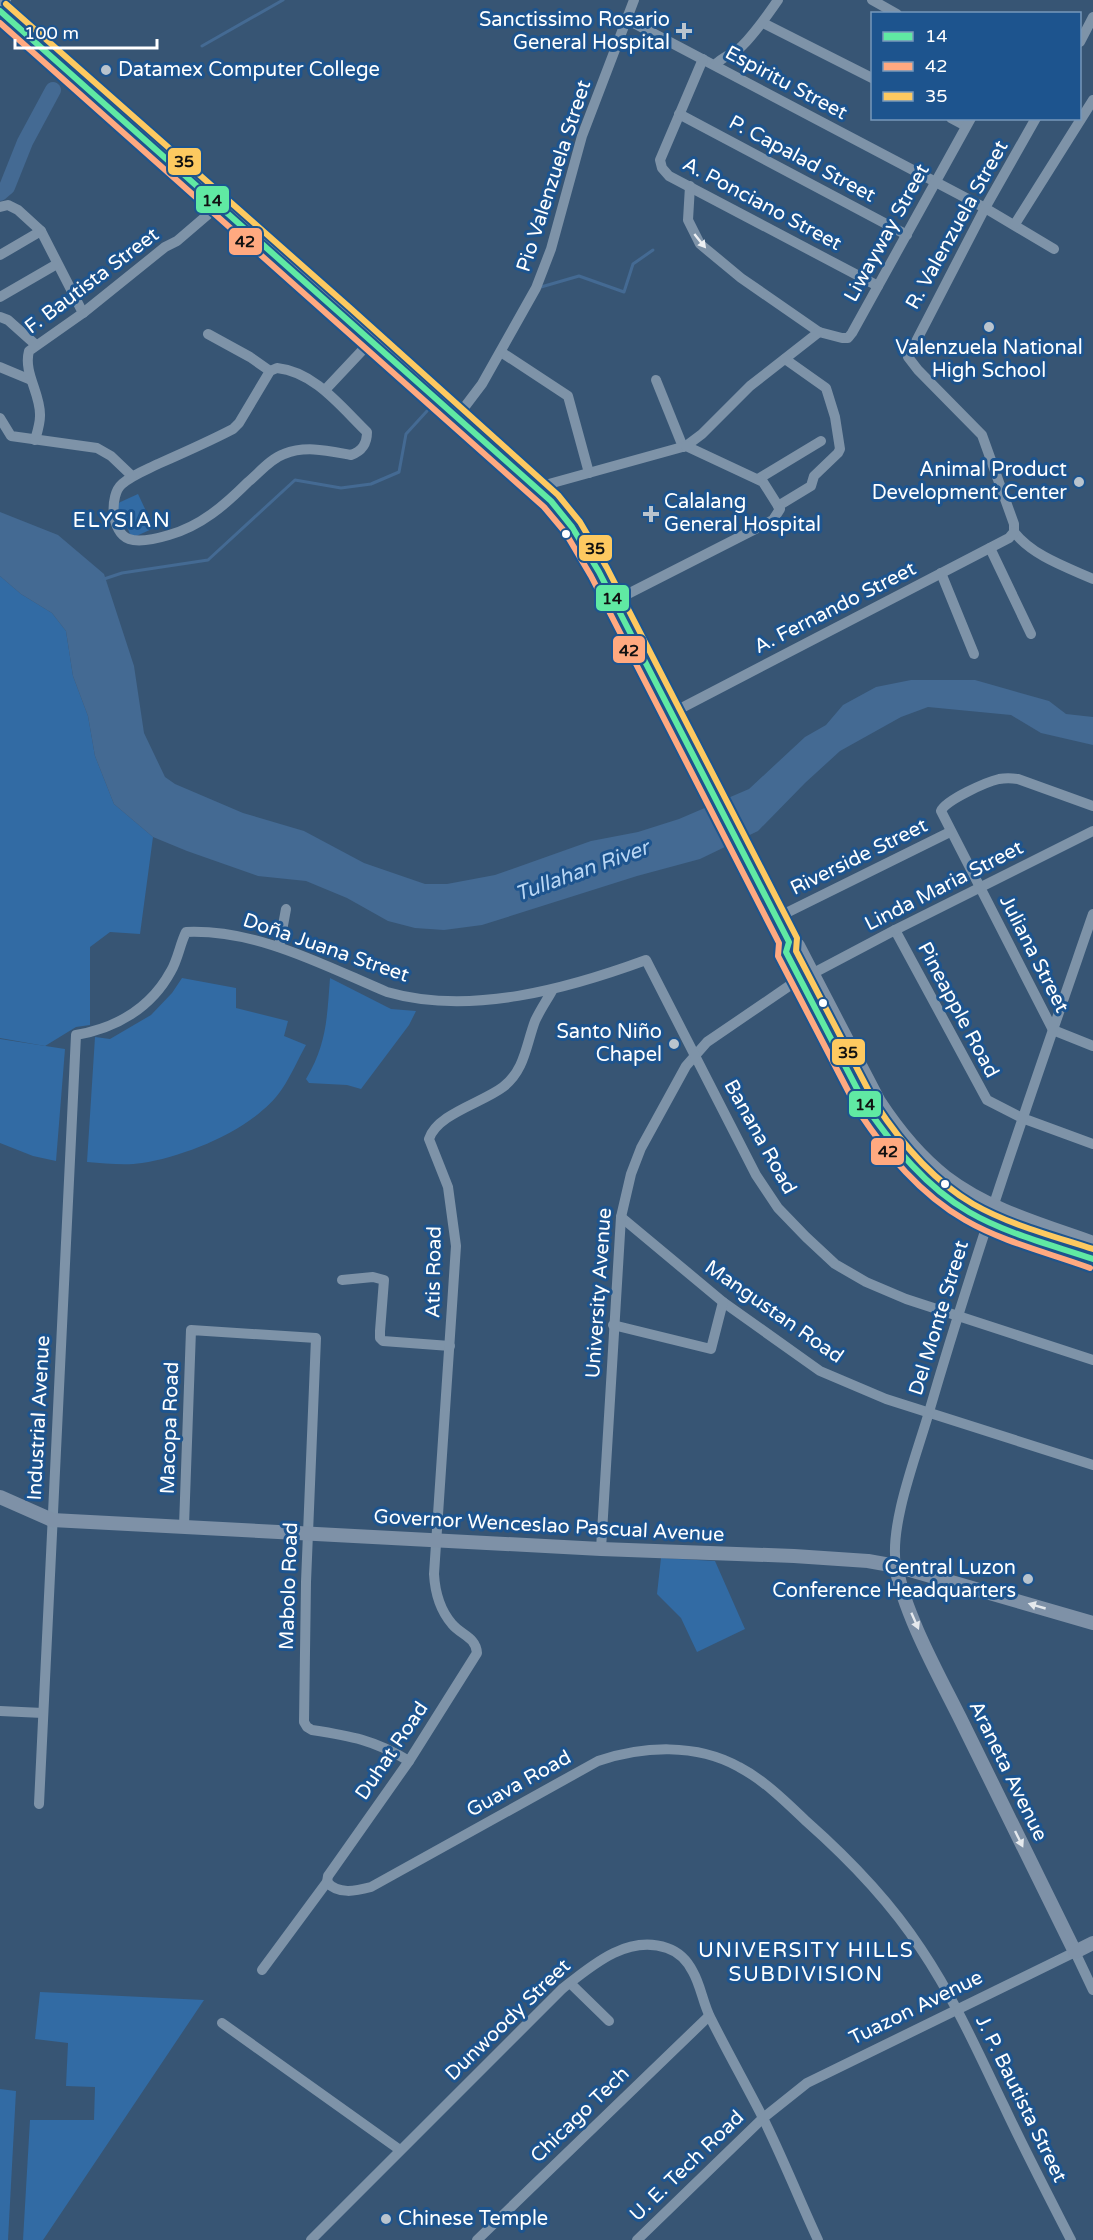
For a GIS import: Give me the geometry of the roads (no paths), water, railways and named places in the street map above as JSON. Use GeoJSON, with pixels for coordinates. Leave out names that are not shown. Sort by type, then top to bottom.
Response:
{"type":"FeatureCollection","features":[{"type":"Feature","properties":{"kind":"highway"},"geometry":{"type":"LineString","coordinates":[[0,11],[538,487],[572,527],[614,601],[776,918],[789,942],[797,946],[806,977],[867,1108],[881,1129],[907,1161],[937,1189],[1093,1259]]}},
{"type":"Feature","properties":{"kind":"highway"},"geometry":{"type":"LineString","coordinates":[[991,1214],[1093,1244]]}},
{"type":"Feature","properties":{"kind":"main road","name":"Governor Wenceslao Pascual Avenue"},"geometry":{"type":"LineString","coordinates":[[0,1497],[52,1521],[184,1526],[601,1550],[794,1556],[868,1561],[896,1566],[1093,1623]]}},
{"type":"Feature","properties":{"kind":"main road","name":"Araneta Avenue"},"geometry":{"type":"LineString","coordinates":[[896,1566],[898,1581],[936,1669],[1075,1952]]}},
{"type":"Feature","properties":{"kind":"main road","name":"Tuazon Avenue"},"geometry":{"type":"LineString","coordinates":[[1075,1952],[1093,1943]]}},
{"type":"Feature","properties":{"kind":"street"},"geometry":{"type":"LineString","coordinates":[[0,5],[6,0]]}},
{"type":"Feature","properties":{"kind":"street","name":"Pio Valenzuela Street"},"geometry":{"type":"LineString","coordinates":[[457,417],[479,389],[536,288],[551,249],[582,136],[634,0]]}},
{"type":"Feature","properties":{"kind":"street"},"geometry":{"type":"LineString","coordinates":[[716,65],[722,58],[742,46],[778,0]]}},
{"type":"Feature","properties":{"kind":"street"},"geometry":{"type":"LineString","coordinates":[[872,0],[893,12]]}},
{"type":"Feature","properties":{"kind":"street"},"geometry":{"type":"LineString","coordinates":[[1081,40],[1093,16]]}},
{"type":"Feature","properties":{"kind":"street","name":"Espiritu Street"},"geometry":{"type":"LineString","coordinates":[[628,20],[1015,224],[1054,249]]}},
{"type":"Feature","properties":{"kind":"street"},"geometry":{"type":"LineString","coordinates":[[763,22],[871,77]]}},
{"type":"Feature","properties":{"kind":"street"},"geometry":{"type":"LineString","coordinates":[[679,114],[703,59]]}},
{"type":"Feature","properties":{"kind":"street"},"geometry":{"type":"LineString","coordinates":[[1081,119],[1093,100]]}},
{"type":"Feature","properties":{"kind":"street","name":"A. Ponciano Street"},"geometry":{"type":"LineString","coordinates":[[679,114],[660,160],[662,168],[669,176],[878,286]]}},
{"type":"Feature","properties":{"kind":"street","name":"P. Capalad Street"},"geometry":{"type":"LineString","coordinates":[[679,114],[907,235]]}},
{"type":"Feature","properties":{"kind":"street","name":"R. Valenzuela Street"},"geometry":{"type":"LineString","coordinates":[[1014,532],[1014,524],[982,435],[911,363],[908,357],[985,208],[1035,120]]}},
{"type":"Feature","properties":{"kind":"street"},"geometry":{"type":"LineString","coordinates":[[1015,224],[1080,120]]}},
{"type":"Feature","properties":{"kind":"street","name":"Liwayway Street"},"geometry":{"type":"LineString","coordinates":[[819,332],[842,338],[848,338],[852,333],[968,122]]}},
{"type":"Feature","properties":{"kind":"street"},"geometry":{"type":"LineString","coordinates":[[538,487],[685,446],[702,434],[750,386],[819,332],[741,279],[700,244],[688,220],[690,186]]}},
{"type":"Feature","properties":{"kind":"street"},"geometry":{"type":"LineString","coordinates":[[0,207],[8,205],[18,210],[41,231],[83,313]]}},
{"type":"Feature","properties":{"kind":"street","name":"F. Bautista Street"},"geometry":{"type":"LineString","coordinates":[[35,440],[40,416],[31,380],[27,356],[29,351],[83,313],[165,247],[177,241],[219,205]]}},
{"type":"Feature","properties":{"kind":"street"},"geometry":{"type":"LineString","coordinates":[[0,255],[41,231]]}},
{"type":"Feature","properties":{"kind":"street"},"geometry":{"type":"LineString","coordinates":[[0,297],[57,264]]}},
{"type":"Feature","properties":{"kind":"street"},"geometry":{"type":"LineString","coordinates":[[0,317],[8,320],[36,345]]}},
{"type":"Feature","properties":{"kind":"street"},"geometry":{"type":"LineString","coordinates":[[208,334],[270,371]]}},
{"type":"Feature","properties":{"kind":"street"},"geometry":{"type":"LineString","coordinates":[[325,390],[372,339]]}},
{"type":"Feature","properties":{"kind":"street"},"geometry":{"type":"LineString","coordinates":[[501,352],[568,396],[589,473]]}},
{"type":"Feature","properties":{"kind":"street"},"geometry":{"type":"LineString","coordinates":[[778,506],[812,486],[814,476],[840,449],[835,417],[826,388],[785,359]]}},
{"type":"Feature","properties":{"kind":"street"},"geometry":{"type":"LineString","coordinates":[[0,367],[31,380]]}},
{"type":"Feature","properties":{"kind":"street"},"geometry":{"type":"LineString","coordinates":[[277,368],[286,369],[311,380],[325,390],[367,432],[367,440],[363,448],[351,454],[320,449],[283,454],[272,460],[234,496],[201,522],[183,531],[164,537],[138,540],[126,539],[120,533],[116,525],[115,496],[117,489],[132,476],[232,429],[239,423],[270,371],[277,368]]}},
{"type":"Feature","properties":{"kind":"street"},"geometry":{"type":"LineString","coordinates":[[614,601],[773,520],[780,509],[763,482],[685,446],[656,380]]}},
{"type":"Feature","properties":{"kind":"street"},"geometry":{"type":"LineString","coordinates":[[0,418],[11,435],[97,448],[111,456],[132,476]]}},
{"type":"Feature","properties":{"kind":"street"},"geometry":{"type":"LineString","coordinates":[[758,480],[821,441]]}},
{"type":"Feature","properties":{"kind":"street"},"geometry":{"type":"LineString","coordinates":[[1014,532],[1023,543],[1035,551],[1093,579]]}},
{"type":"Feature","properties":{"kind":"street","name":"A. Fernando Street"},"geometry":{"type":"LineString","coordinates":[[670,714],[1009,538],[1014,532]]}},
{"type":"Feature","properties":{"kind":"street"},"geometry":{"type":"LineString","coordinates":[[990,548],[1031,634]]}},
{"type":"Feature","properties":{"kind":"street"},"geometry":{"type":"LineString","coordinates":[[941,573],[974,654]]}},
{"type":"Feature","properties":{"kind":"street","name":"Riverside Street"},"geometry":{"type":"LineString","coordinates":[[776,918],[950,832],[942,815],[943,807],[996,780],[1018,779],[1093,806]]}},
{"type":"Feature","properties":{"kind":"street","name":"Linda Maria Street"},"geometry":{"type":"LineString","coordinates":[[806,977],[1093,831]]}},
{"type":"Feature","properties":{"kind":"street","name":"Juliana Street"},"geometry":{"type":"LineString","coordinates":[[950,832],[1053,1030]]}},
{"type":"Feature","properties":{"kind":"street"},"geometry":{"type":"LineString","coordinates":[[279,947],[286,909]]}},
{"type":"Feature","properties":{"kind":"street","name":"Del Monte Street"},"geometry":{"type":"LineString","coordinates":[[896,1566],[894,1539],[957,1316],[1093,915]]}},
{"type":"Feature","properties":{"kind":"street","name":"Pineapple Road"},"geometry":{"type":"LineString","coordinates":[[895,930],[981,1093],[987,1100],[1023,1118],[1093,1144]]}},
{"type":"Feature","properties":{"kind":"street","name":"Doña Juana Street"},"geometry":{"type":"LineString","coordinates":[[76,1035],[113,1025],[147,1003],[171,972],[186,932],[240,936],[279,947],[399,995],[461,1000],[513,996],[553,989],[646,960]]}},
{"type":"Feature","properties":{"kind":"street","name":"Banana Road"},"geometry":{"type":"LineString","coordinates":[[646,960],[756,1175],[778,1208],[835,1264],[866,1282],[906,1299],[1093,1360]]}},
{"type":"Feature","properties":{"kind":"street","name":"University Avenue"},"geometry":{"type":"LineString","coordinates":[[601,1550],[621,1217],[631,1174],[641,1148],[695,1054],[731,1024],[806,977]]}},
{"type":"Feature","properties":{"kind":"street","name":"Atis Road"},"geometry":{"type":"LineString","coordinates":[[436,1541],[456,1246],[448,1187],[430,1145],[431,1134],[437,1124],[490,1094],[512,1078],[522,1064],[536,1019],[553,989]]}},
{"type":"Feature","properties":{"kind":"street"},"geometry":{"type":"LineString","coordinates":[[1053,1030],[1093,1046]]}},
{"type":"Feature","properties":{"kind":"street","name":"Industrial Avenue"},"geometry":{"type":"LineString","coordinates":[[39,1804],[76,1035]]}},
{"type":"Feature","properties":{"kind":"street","name":"Mangustan Road"},"geometry":{"type":"LineString","coordinates":[[621,1217],[723,1302],[820,1371],[861,1389],[1093,1465]]}},
{"type":"Feature","properties":{"kind":"street"},"geometry":{"type":"LineString","coordinates":[[342,1280],[373,1277],[384,1280],[380,1338],[383,1341],[450,1346]]}},
{"type":"Feature","properties":{"kind":"street"},"geometry":{"type":"LineString","coordinates":[[613,1324],[711,1349],[723,1302]]}},
{"type":"Feature","properties":{"kind":"street","name":"Mabolo Road"},"geometry":{"type":"LineString","coordinates":[[191,1330],[316,1338],[306,1582],[304,1722],[312,1730],[358,1737],[384,1747],[409,1761]]}},
{"type":"Feature","properties":{"kind":"street","name":"Macopa Road"},"geometry":{"type":"LineString","coordinates":[[184,1526],[191,1330]]}},
{"type":"Feature","properties":{"kind":"street","name":"Duhat Road"},"geometry":{"type":"LineString","coordinates":[[262,1970],[327,1882],[328,1876],[409,1761],[477,1653],[476,1645],[472,1640],[453,1626],[435,1590],[436,1541]]}},
{"type":"Feature","properties":{"kind":"street"},"geometry":{"type":"LineString","coordinates":[[0,1711],[43,1713]]}},
{"type":"Feature","properties":{"kind":"street","name":"Guava Road"},"geometry":{"type":"LineString","coordinates":[[327,1882],[332,1888],[358,1891],[386,1880],[598,1761],[620,1754],[648,1749],[676,1749],[708,1755],[740,1767]]}},
{"type":"Feature","properties":{"kind":"street","name":"J. P. Bautista Street"},"geometry":{"type":"LineString","coordinates":[[740,1767],[842,1852],[874,1887],[921,1948],[958,2010],[1024,2149],[1071,2240]]}},
{"type":"Feature","properties":{"kind":"street","name":"Dunwoody Street"},"geometry":{"type":"LineString","coordinates":[[311,2240],[570,1983],[610,1954],[628,1947],[651,1945],[668,1948],[684,1958],[694,1973],[709,2016],[763,2118],[818,2240]]}},
{"type":"Feature","properties":{"kind":"street","name":"Araneta Avenue"},"geometry":{"type":"LineString","coordinates":[[1075,1952],[1093,1990]]}},
{"type":"Feature","properties":{"kind":"street","name":"Tuazon Avenue"},"geometry":{"type":"LineString","coordinates":[[763,2118],[807,2082],[1075,1952]]}},
{"type":"Feature","properties":{"kind":"street"},"geometry":{"type":"LineString","coordinates":[[570,1983],[609,2021]]}},
{"type":"Feature","properties":{"kind":"street","name":"Chicago Tech"},"geometry":{"type":"LineString","coordinates":[[477,2240],[709,2016]]}},
{"type":"Feature","properties":{"kind":"street"},"geometry":{"type":"LineString","coordinates":[[222,2023],[400,2150]]}},
{"type":"Feature","properties":{"kind":"street","name":"U. E. Tech Road"},"geometry":{"type":"LineString","coordinates":[[637,2240],[763,2118]]}},
{"type":"Feature","properties":{"kind":"water","name":"Tullahan River"},"geometry":{"type":"Polygon","coordinates":[[[0,512],[58,535],[104,574],[134,666],[144,733],[165,777],[175,784],[243,813],[304,831],[364,863],[425,884],[447,884],[495,875],[591,841],[638,832],[679,819],[749,789],[805,737],[826,725],[843,705],[876,687],[911,680],[975,680],[1049,701],[1066,714],[1093,717],[1093,745],[1041,733],[1011,715],[928,707],[901,717],[840,751],[758,831],[700,859],[637,876],[482,925],[444,930],[415,928],[388,921],[347,898],[306,881],[258,876],[153,837],[114,804],[95,756],[88,716],[73,676],[66,631],[52,613],[21,594],[0,576],[0,512]]]}},
{"type":"Feature","properties":{"kind":"waterway"},"geometry":{"type":"LineString","coordinates":[[202,46],[283,0]]}},
{"type":"Feature","properties":{"kind":"waterway"},"geometry":{"type":"LineString","coordinates":[[0,193],[7,187],[25,142],[53,90]]}},
{"type":"Feature","properties":{"kind":"waterway"},"geometry":{"type":"LineString","coordinates":[[541,287],[579,276],[624,292],[633,264],[653,250]]}},
{"type":"Feature","properties":{"kind":"waterway"},"geometry":{"type":"LineString","coordinates":[[104,579],[122,573],[208,560],[295,480],[341,488],[371,484],[399,472],[406,434],[427,411]]}},
{"type":"Feature","properties":{"kind":"place","name":"Sanctissimo Rosario General Hospital"},"geometry":{"type":"Point","coordinates":[684,31]}},
{"type":"Feature","properties":{"kind":"place","name":"Datamex Computer College"},"geometry":{"type":"Point","coordinates":[106,70]}},
{"type":"Feature","properties":{"kind":"place","name":"Valenzuela National High School"},"geometry":{"type":"Point","coordinates":[989,327]}},
{"type":"Feature","properties":{"kind":"place","name":"Animal Product Development Center"},"geometry":{"type":"Point","coordinates":[1079,482]}},
{"type":"Feature","properties":{"kind":"place","name":"Calalang General Hospital"},"geometry":{"type":"Point","coordinates":[651,514]}},
{"type":"Feature","properties":{"kind":"place","name":"Santo Niño Chapel"},"geometry":{"type":"Point","coordinates":[674,1044]}},
{"type":"Feature","properties":{"kind":"place","name":"Central Luzon Conference Headquarters"},"geometry":{"type":"Point","coordinates":[1028,1579]}},
{"type":"Feature","properties":{"kind":"place","name":"Chinese Temple"},"geometry":{"type":"Point","coordinates":[386,2219]}},
{"type":"Feature","properties":{"kind":"district","name":"ELYSIAN"},"geometry":{"type":"Point","coordinates":[122,520]}},
{"type":"Feature","properties":{"kind":"district","name":"UNIVERSITY HILLS SUBDIVISION"},"geometry":{"type":"Point","coordinates":[806,1962]}}]}
